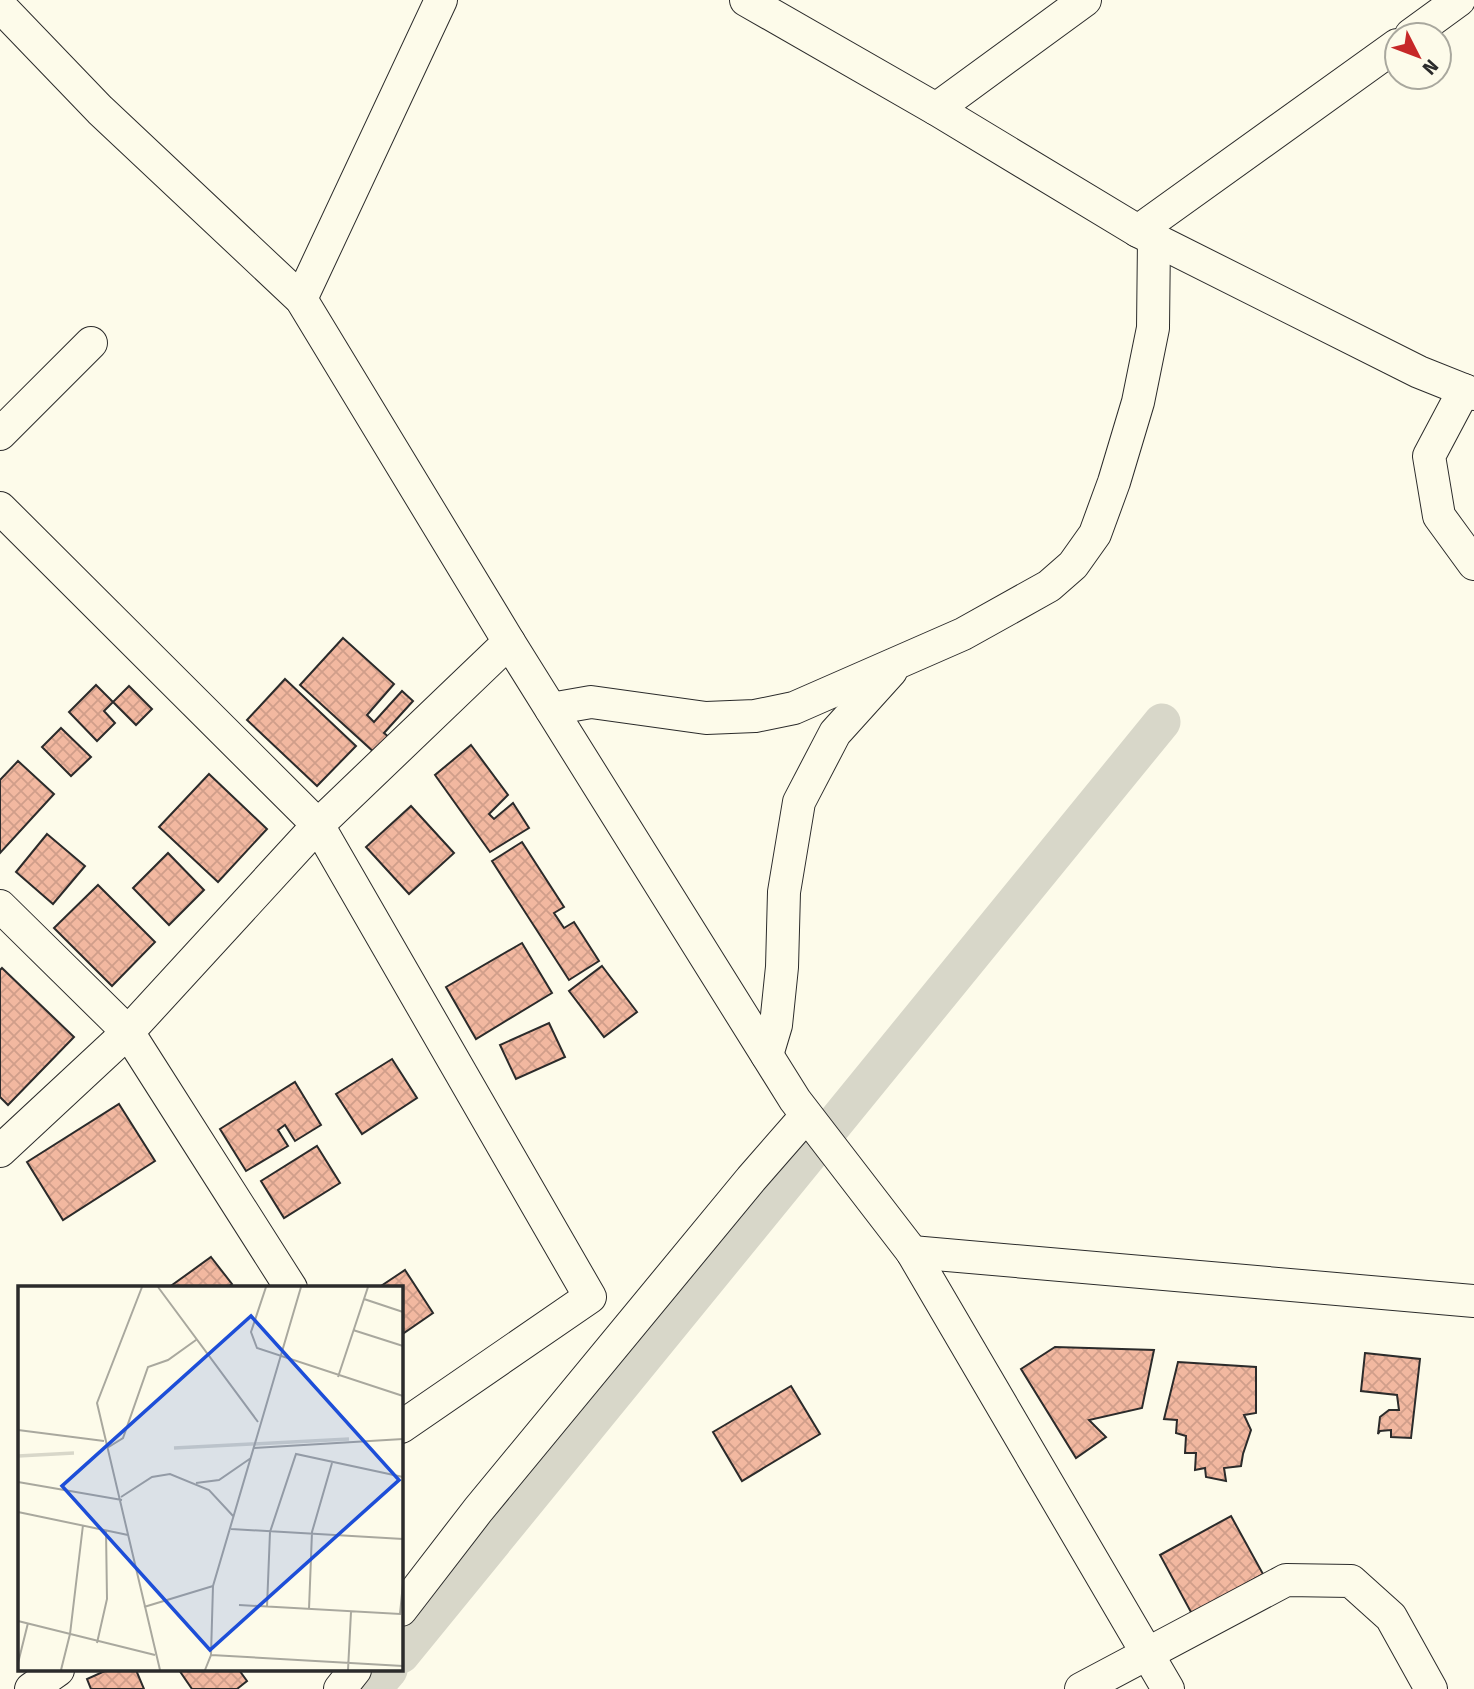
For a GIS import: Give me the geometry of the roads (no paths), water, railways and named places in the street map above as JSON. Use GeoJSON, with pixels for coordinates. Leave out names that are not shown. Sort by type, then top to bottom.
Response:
{"type":"FeatureCollection","features":[{"type":"Feature","properties":{"kind":"street"},"geometry":{"type":"LineString","coordinates":[[301,299],[441,0]]}},
{"type":"Feature","properties":{"kind":"street"},"geometry":{"type":"LineString","coordinates":[[746,0],[936,109],[1146,235],[1419,372],[1469,392],[1429,456],[1438,516],[1474,565]]}},
{"type":"Feature","properties":{"kind":"street"},"geometry":{"type":"LineString","coordinates":[[1430,21],[1459,0]]}},
{"type":"Feature","properties":{"kind":"street"},"geometry":{"type":"LineString","coordinates":[[0,6],[100,110],[301,299],[509,642],[806,1116],[912,1252],[1168,1689]]}},
{"type":"Feature","properties":{"kind":"street"},"geometry":{"type":"LineString","coordinates":[[936,109],[1061,6]]}},
{"type":"Feature","properties":{"kind":"street"},"geometry":{"type":"LineString","coordinates":[[1146,235],[1383,56]]}},
{"type":"Feature","properties":{"kind":"street"},"geometry":{"type":"LineString","coordinates":[[551,709],[592,702],[706,718],[755,716],[794,708],[963,634],[1049,586],[1073,565],[1095,534],[1138,402],[1153,328],[1146,235]]}},
{"type":"Feature","properties":{"kind":"street"},"geometry":{"type":"LineString","coordinates":[[0,434],[91,343]]}},
{"type":"Feature","properties":{"kind":"street"},"geometry":{"type":"LineString","coordinates":[[0,508],[318,825],[590,1297],[632,1323]]}},
{"type":"Feature","properties":{"kind":"street"},"geometry":{"type":"LineString","coordinates":[[0,1151],[128,1032],[318,825],[509,642]]}},
{"type":"Feature","properties":{"kind":"street"},"geometry":{"type":"LineString","coordinates":[[767,1055],[776,1025],[782,967],[784,892],[799,802],[835,733],[899,662]]}},
{"type":"Feature","properties":{"kind":"street"},"geometry":{"type":"LineString","coordinates":[[0,906],[128,1032],[290,1286]]}},
{"type":"Feature","properties":{"kind":"street"},"geometry":{"type":"LineString","coordinates":[[402,1609],[478,1510],[806,1116]]}},
{"type":"Feature","properties":{"kind":"street"},"geometry":{"type":"LineString","coordinates":[[912,1252],[1474,1301]]}},
{"type":"Feature","properties":{"kind":"street"},"geometry":{"type":"LineString","coordinates":[[402,1426],[590,1297]]}},
{"type":"Feature","properties":{"kind":"street"},"geometry":{"type":"LineString","coordinates":[[1081,1689],[1286,1580],[1351,1581],[1391,1617],[1432,1689]]}},
{"type":"Feature","properties":{"kind":"street"},"geometry":{"type":"LineString","coordinates":[[31,1689],[55,1672]]}},
{"type":"Feature","properties":{"kind":"street"},"geometry":{"type":"LineString","coordinates":[[340,1689],[353,1672]]}},
{"type":"Feature","properties":{"kind":"waterway"},"geometry":{"type":"LineString","coordinates":[[402,1654],[1162,722]]}},
{"type":"Feature","properties":{"kind":"waterway"},"geometry":{"type":"LineString","coordinates":[[373,1689],[387,1672]]}}]}
